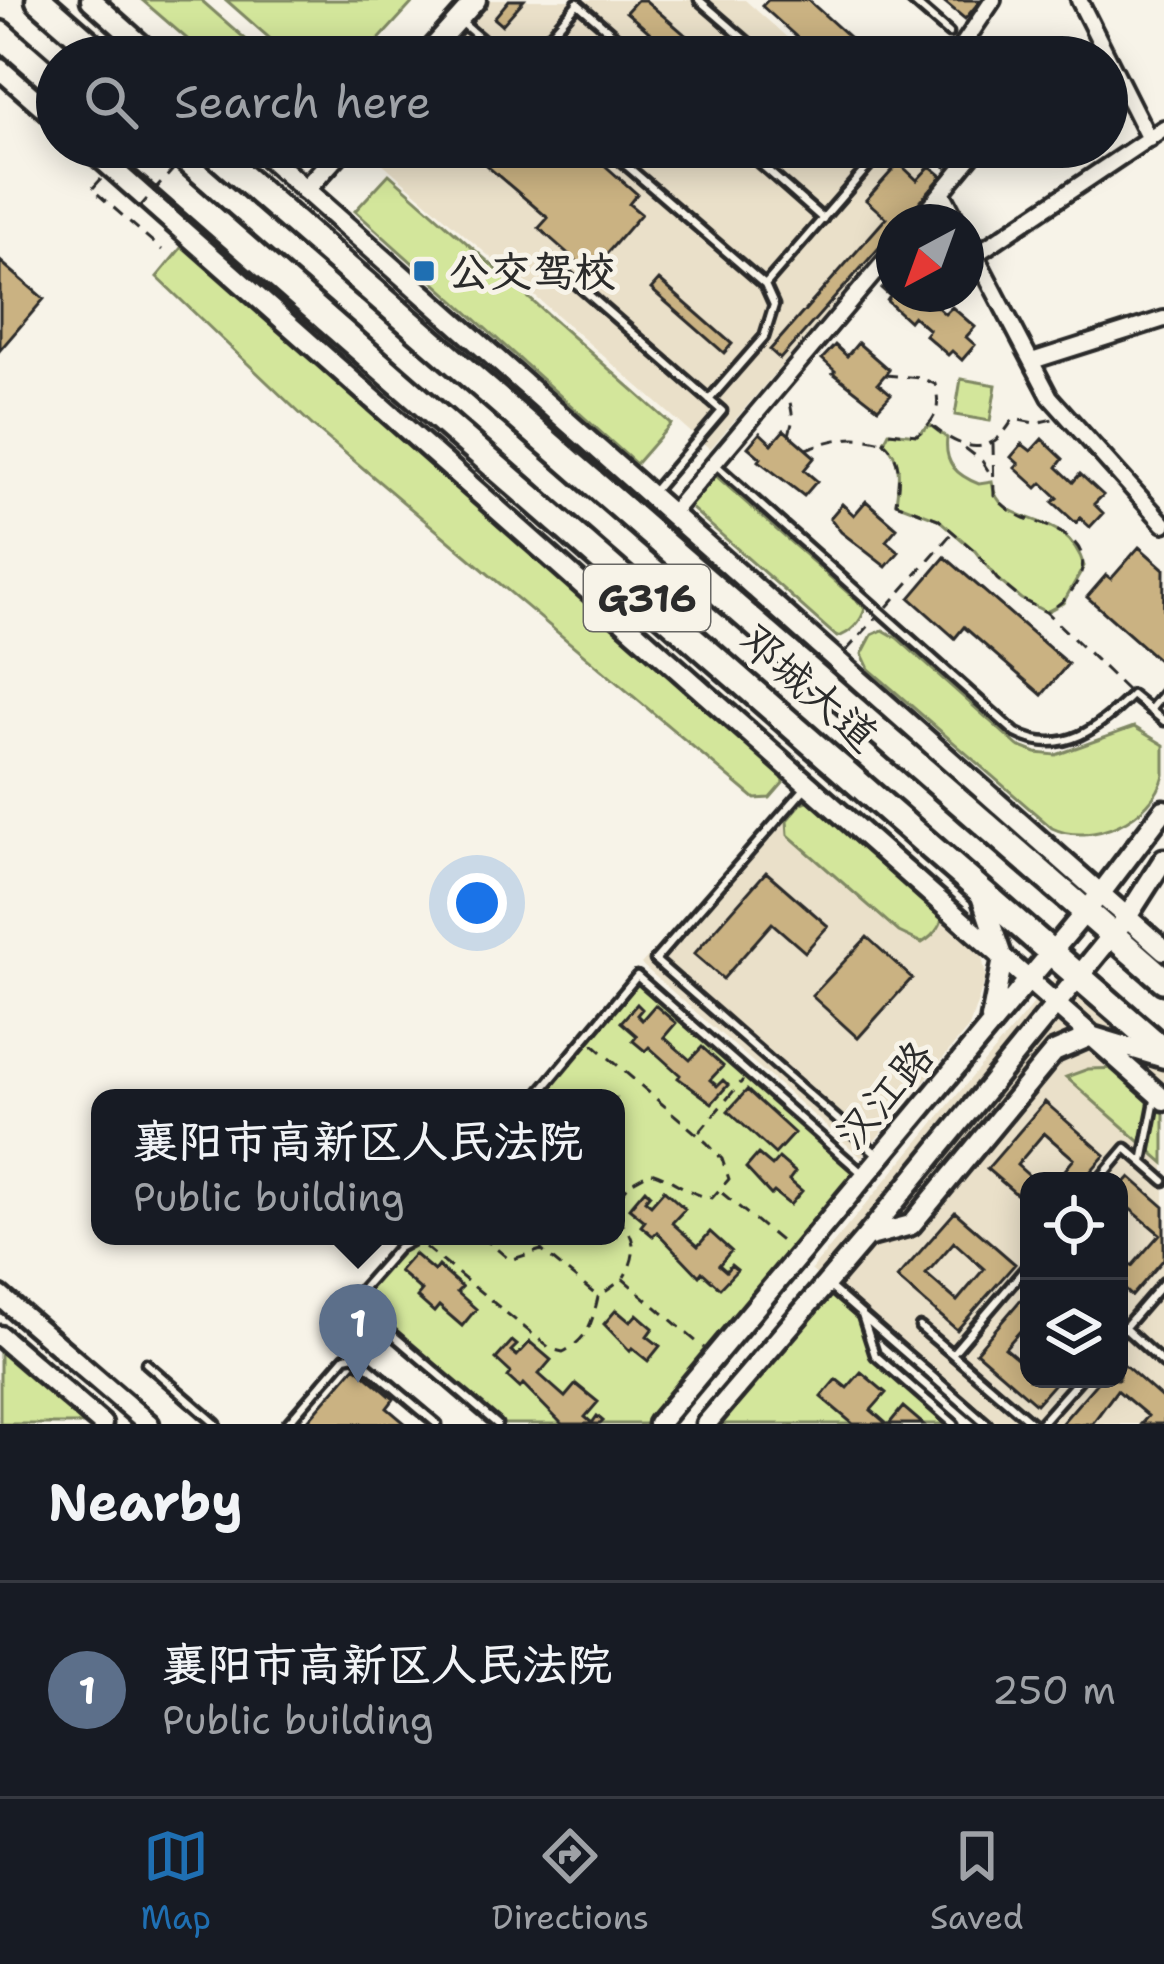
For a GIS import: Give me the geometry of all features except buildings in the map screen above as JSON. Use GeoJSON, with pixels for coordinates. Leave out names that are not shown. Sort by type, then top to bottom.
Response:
{"type":"FeatureCollection","features":[{"type":"Feature","properties":{"kind":"highway"},"geometry":{"type":"LineString","coordinates":[[39,0],[80,36]]}},
{"type":"Feature","properties":{"kind":"highway"},"geometry":{"type":"LineString","coordinates":[[0,34],[36,66]]}},
{"type":"Feature","properties":{"kind":"highway","name":"邓城大道"},"geometry":{"type":"LineString","coordinates":[[154,168],[1164,1055]]}},
{"type":"Feature","properties":{"kind":"highway","name":"邓城大道"},"geometry":{"type":"LineString","coordinates":[[232,168],[1015,849],[1094,902],[1164,976]]}},
{"type":"Feature","properties":{"kind":"street"},"geometry":{"type":"LineString","coordinates":[[91,0],[131,36]]}},
{"type":"Feature","properties":{"kind":"street"},"geometry":{"type":"LineString","coordinates":[[444,36],[476,0]]}},
{"type":"Feature","properties":{"kind":"street"},"geometry":{"type":"LineString","coordinates":[[969,36],[993,0]]}},
{"type":"Feature","properties":{"kind":"street"},"geometry":{"type":"LineString","coordinates":[[1078,0],[1096,36]]}},
{"type":"Feature","properties":{"kind":"street"},"geometry":{"type":"LineString","coordinates":[[0,69],[36,101]]}},
{"type":"Feature","properties":{"kind":"street"},"geometry":{"type":"LineString","coordinates":[[1128,98],[1149,139]]}},
{"type":"Feature","properties":{"kind":"street"},"geometry":{"type":"LineString","coordinates":[[1128,153],[1164,128]]}},
{"type":"Feature","properties":{"kind":"street"},"geometry":{"type":"LineString","coordinates":[[112,168],[1160,1097]]}},
{"type":"Feature","properties":{"kind":"street"},"geometry":{"type":"LineString","coordinates":[[280,168],[1073,868],[1094,902]]}},
{"type":"Feature","properties":{"kind":"street"},"geometry":{"type":"LineString","coordinates":[[305,190],[325,168]]}},
{"type":"Feature","properties":{"kind":"street"},"geometry":{"type":"LineString","coordinates":[[933,204],[963,168]]}},
{"type":"Feature","properties":{"kind":"street"},"geometry":{"type":"LineString","coordinates":[[984,249],[1106,168]]}},
{"type":"Feature","properties":{"kind":"street"},"geometry":{"type":"LineString","coordinates":[[943,192],[949,204]]}},
{"type":"Feature","properties":{"kind":"street"},"geometry":{"type":"LineString","coordinates":[[672,513],[876,271]]}},
{"type":"Feature","properties":{"kind":"street"},"geometry":{"type":"LineString","coordinates":[[984,272],[1050,397],[1164,524]]}},
{"type":"Feature","properties":{"kind":"street"},"geometry":{"type":"LineString","coordinates":[[1032,362],[1164,319]]}},
{"type":"Feature","properties":{"kind":"street"},"geometry":{"type":"LineString","coordinates":[[632,516],[650,494]]}},
{"type":"Feature","properties":{"kind":"street","name":"汉江路"},"geometry":{"type":"LineString","coordinates":[[658,1424],[1094,902],[1164,810]]}},
{"type":"Feature","properties":{"kind":"street"},"geometry":{"type":"LineString","coordinates":[[1015,849],[1073,868],[1118,871]]}},
{"type":"Feature","properties":{"kind":"street","name":"汉江路"},"geometry":{"type":"LineString","coordinates":[[706,1424],[1079,976],[1164,860]]}},
{"type":"Feature","properties":{"kind":"street"},"geometry":{"type":"LineString","coordinates":[[977,886],[1003,959],[991,1023]]}},
{"type":"Feature","properties":{"kind":"street"},"geometry":{"type":"LineString","coordinates":[[1144,889],[1145,932],[1164,976]]}},
{"type":"Feature","properties":{"kind":"street"},"geometry":{"type":"LineString","coordinates":[[1120,925],[1145,932],[1164,950]]}},
{"type":"Feature","properties":{"kind":"street"},"geometry":{"type":"LineString","coordinates":[[866,1237],[910,1225],[1054,1052],[1091,1036],[1164,1055]]}},
{"type":"Feature","properties":{"kind":"street"},"geometry":{"type":"LineString","coordinates":[[0,1296],[148,1424]]}},
{"type":"Feature","properties":{"kind":"street"},"geometry":{"type":"LineString","coordinates":[[0,1336],[103,1424]]}},
{"type":"Feature","properties":{"kind":"lane"},"geometry":{"type":"LineString","coordinates":[[699,0],[740,36]]}},
{"type":"Feature","properties":{"kind":"lane"},"geometry":{"type":"LineString","coordinates":[[911,0],[949,33]]}},
{"type":"Feature","properties":{"kind":"lane"},"geometry":{"type":"LineString","coordinates":[[549,36],[579,2],[616,36]]}},
{"type":"Feature","properties":{"kind":"lane"},"geometry":{"type":"LineString","coordinates":[[459,20],[478,36]]}},
{"type":"Feature","properties":{"kind":"lane"},"geometry":{"type":"LineString","coordinates":[[629,168],[765,285],[774,305],[764,337],[709,400]]}},
{"type":"Feature","properties":{"kind":"lane"},"geometry":{"type":"LineString","coordinates":[[765,168],[823,219]]}},
{"type":"Feature","properties":{"kind":"lane"},"geometry":{"type":"LineString","coordinates":[[765,285],[867,168]]}},
{"type":"Feature","properties":{"kind":"lane"},"geometry":{"type":"LineString","coordinates":[[550,260],[722,411],[650,494]]}},
{"type":"Feature","properties":{"kind":"lane"},"geometry":{"type":"LineString","coordinates":[[714,463],[1016,733],[1031,741],[1061,743],[1099,728],[1132,695],[1164,721]]}},
{"type":"Feature","properties":{"kind":"lane"},"geometry":{"type":"LineString","coordinates":[[1150,710],[1164,693]]}},
{"type":"Feature","properties":{"kind":"lane"},"geometry":{"type":"LineString","coordinates":[[808,785],[655,960],[880,1156]]}},
{"type":"Feature","properties":{"kind":"lane"},"geometry":{"type":"LineString","coordinates":[[543,1089],[637,976],[865,1175]]}},
{"type":"Feature","properties":{"kind":"lane"},"geometry":{"type":"LineString","coordinates":[[1142,1162],[1160,1097]]}},
{"type":"Feature","properties":{"kind":"lane"},"geometry":{"type":"LineString","coordinates":[[1106,1172],[1126,1148],[1164,1181]]}},
{"type":"Feature","properties":{"kind":"lane"},"geometry":{"type":"LineString","coordinates":[[404,1245],[352,1300],[497,1424]]}},
{"type":"Feature","properties":{"kind":"lane"},"geometry":{"type":"LineString","coordinates":[[952,1354],[1020,1275]]}},
{"type":"Feature","properties":{"kind":"lane"},"geometry":{"type":"LineString","coordinates":[[1128,1321],[1164,1282]]}},
{"type":"Feature","properties":{"kind":"lane"},"geometry":{"type":"LineString","coordinates":[[826,1284],[987,1424]]}},
{"type":"Feature","properties":{"kind":"lane"},"geometry":{"type":"LineString","coordinates":[[862,1315],[875,1355],[954,1424]]}},
{"type":"Feature","properties":{"kind":"lane"},"geometry":{"type":"LineString","coordinates":[[920,1327],[1037,1424],[1071,1388]]}},
{"type":"Feature","properties":{"kind":"lane"},"geometry":{"type":"LineString","coordinates":[[1128,1334],[1164,1364]]}},
{"type":"Feature","properties":{"kind":"lane"},"geometry":{"type":"LineString","coordinates":[[286,1424],[345,1358],[355,1355],[437,1424]]}},
{"type":"Feature","properties":{"kind":"lane"},"geometry":{"type":"LineString","coordinates":[[146,1363],[216,1424]]}},
{"type":"Feature","properties":{"kind":"path"},"geometry":{"type":"LineString","coordinates":[[139,208],[174,168]]}},
{"type":"Feature","properties":{"kind":"path"},"geometry":{"type":"LineString","coordinates":[[103,177],[92,189],[162,250]]}},
{"type":"Feature","properties":{"kind":"path"},"geometry":{"type":"LineString","coordinates":[[884,442],[890,432],[917,436],[940,405],[935,384],[885,375]]}},
{"type":"Feature","properties":{"kind":"path"},"geometry":{"type":"LineString","coordinates":[[781,383],[791,398],[789,435]]}},
{"type":"Feature","properties":{"kind":"path"},"geometry":{"type":"LineString","coordinates":[[961,446],[993,443],[1013,419],[1049,421],[1066,414]]}},
{"type":"Feature","properties":{"kind":"path"},"geometry":{"type":"LineString","coordinates":[[930,424],[973,451],[992,476]]}},
{"type":"Feature","properties":{"kind":"path"},"geometry":{"type":"LineString","coordinates":[[806,449],[859,436],[884,442],[895,453],[900,475],[896,503],[938,519],[953,531],[997,579],[1046,612],[1132,695]]}},
{"type":"Feature","properties":{"kind":"path"},"geometry":{"type":"LineString","coordinates":[[993,443],[994,496],[1007,509],[1049,524],[1078,546],[1084,566],[1078,581],[1063,603],[1046,612]]}},
{"type":"Feature","properties":{"kind":"path"},"geometry":{"type":"LineString","coordinates":[[837,660],[953,531]]}},
{"type":"Feature","properties":{"kind":"path"},"geometry":{"type":"LineString","coordinates":[[586,1037],[697,1134],[722,1159],[729,1179],[712,1198],[693,1196],[671,1178],[651,1172],[625,1191]]}},
{"type":"Feature","properties":{"kind":"path"},"geometry":{"type":"LineString","coordinates":[[697,1134],[748,1074]]}},
{"type":"Feature","properties":{"kind":"path"},"geometry":{"type":"LineString","coordinates":[[721,1192],[798,1256]]}},
{"type":"Feature","properties":{"kind":"path"},"geometry":{"type":"LineString","coordinates":[[426,1245],[550,1349],[563,1352],[578,1344],[591,1327],[598,1297],[623,1279],[634,1261],[634,1243],[625,1224]]}},
{"type":"Feature","properties":{"kind":"path"},"geometry":{"type":"LineString","coordinates":[[492,1245],[510,1260],[545,1245]]}},
{"type":"Feature","properties":{"kind":"path"},"geometry":{"type":"LineString","coordinates":[[541,1250],[598,1297]]}},
{"type":"Feature","properties":{"kind":"path"},"geometry":{"type":"LineString","coordinates":[[623,1279],[714,1357]]}},
{"type":"Feature","properties":{"kind":"shaded area"},"geometry":{"type":"Polygon","coordinates":[[[476,0],[745,0],[785,36],[444,36],[476,0]]]}},
{"type":"Feature","properties":{"kind":"shaded area"},"geometry":{"type":"Polygon","coordinates":[[[388,168],[933,168],[943,177],[920,204],[876,204],[876,255],[710,449],[388,168]]]}},
{"type":"Feature","properties":{"kind":"shaded area"},"geometry":{"type":"Polygon","coordinates":[[[805,783],[961,921],[981,951],[986,977],[969,1027],[861,1157],[641,964],[805,783]]]}},
{"type":"Feature","properties":{"kind":"shaded area"},"geometry":{"type":"Polygon","coordinates":[[[1058,974],[1164,1070],[1164,1424],[987,1424],[811,1270],[1058,974]]]}},
{"type":"Feature","properties":{"kind":"green space"},"geometry":{"type":"Polygon","coordinates":[[[142,0],[201,0],[242,36],[184,36],[142,0]]]}},
{"type":"Feature","properties":{"kind":"green space"},"geometry":{"type":"Polygon","coordinates":[[[226,0],[415,0],[382,36],[267,36],[226,0]]]}},
{"type":"Feature","properties":{"kind":"green space"},"geometry":{"type":"Polygon","coordinates":[[[389,174],[671,424],[636,464],[355,211],[389,174]]]}},
{"type":"Feature","properties":{"kind":"green space"},"geometry":{"type":"Polygon","coordinates":[[[190,237],[780,760],[783,783],[770,798],[755,799],[313,426],[157,277],[190,237]]]}},
{"type":"Feature","properties":{"kind":"green space"},"geometry":{"type":"Polygon","coordinates":[[[961,379],[996,385],[990,421],[955,415],[961,379]]]}},
{"type":"Feature","properties":{"kind":"green space"},"geometry":{"type":"Polygon","coordinates":[[[930,425],[947,438],[950,461],[958,472],[979,484],[992,482],[1006,508],[1049,526],[1075,547],[1084,566],[1063,603],[1046,612],[1021,599],[938,519],[896,503],[897,463],[884,442],[889,432],[917,435],[930,425]]]}},
{"type":"Feature","properties":{"kind":"green space"},"geometry":{"type":"Polygon","coordinates":[[[709,476],[716,476],[865,608],[855,626],[837,637],[689,506],[689,499],[709,476]]]}},
{"type":"Feature","properties":{"kind":"green space"},"geometry":{"type":"Polygon","coordinates":[[[883,630],[1018,746],[1036,753],[1056,755],[1134,727],[1164,745],[1164,775],[1158,791],[1134,816],[1102,831],[1084,834],[1052,828],[869,669],[862,654],[872,635],[883,630]]]}},
{"type":"Feature","properties":{"kind":"green space"},"geometry":{"type":"Polygon","coordinates":[[[819,796],[943,905],[936,932],[922,943],[899,932],[788,835],[787,820],[802,803],[819,796]]]}},
{"type":"Feature","properties":{"kind":"green space"},"geometry":{"type":"Polygon","coordinates":[[[637,976],[865,1175],[658,1424],[497,1424],[352,1300],[404,1245],[625,1245],[625,1089],[543,1089],[637,976]]]}},
{"type":"Feature","properties":{"kind":"green space"},"geometry":{"type":"Polygon","coordinates":[[[1127,1068],[1164,1100],[1164,1163],[1066,1077],[1088,1069],[1127,1068]]]}},
{"type":"Feature","properties":{"kind":"green space"},"geometry":{"type":"Polygon","coordinates":[[[826,1284],[862,1315],[875,1355],[956,1424],[706,1424],[826,1284]]]}},
{"type":"Feature","properties":{"kind":"green space"},"geometry":{"type":"Polygon","coordinates":[[[0,1336],[102,1424],[0,1424],[0,1336]]]}},
{"type":"Feature","properties":{"kind":"place","name":"公交驾校"},"geometry":{"type":"Point","coordinates":[424,271]}},
{"type":"Feature","properties":{"kind":"place","name":"襄阳市高新区人民法院"},"geometry":{"type":"Point","coordinates":[358,1383]}}]}
